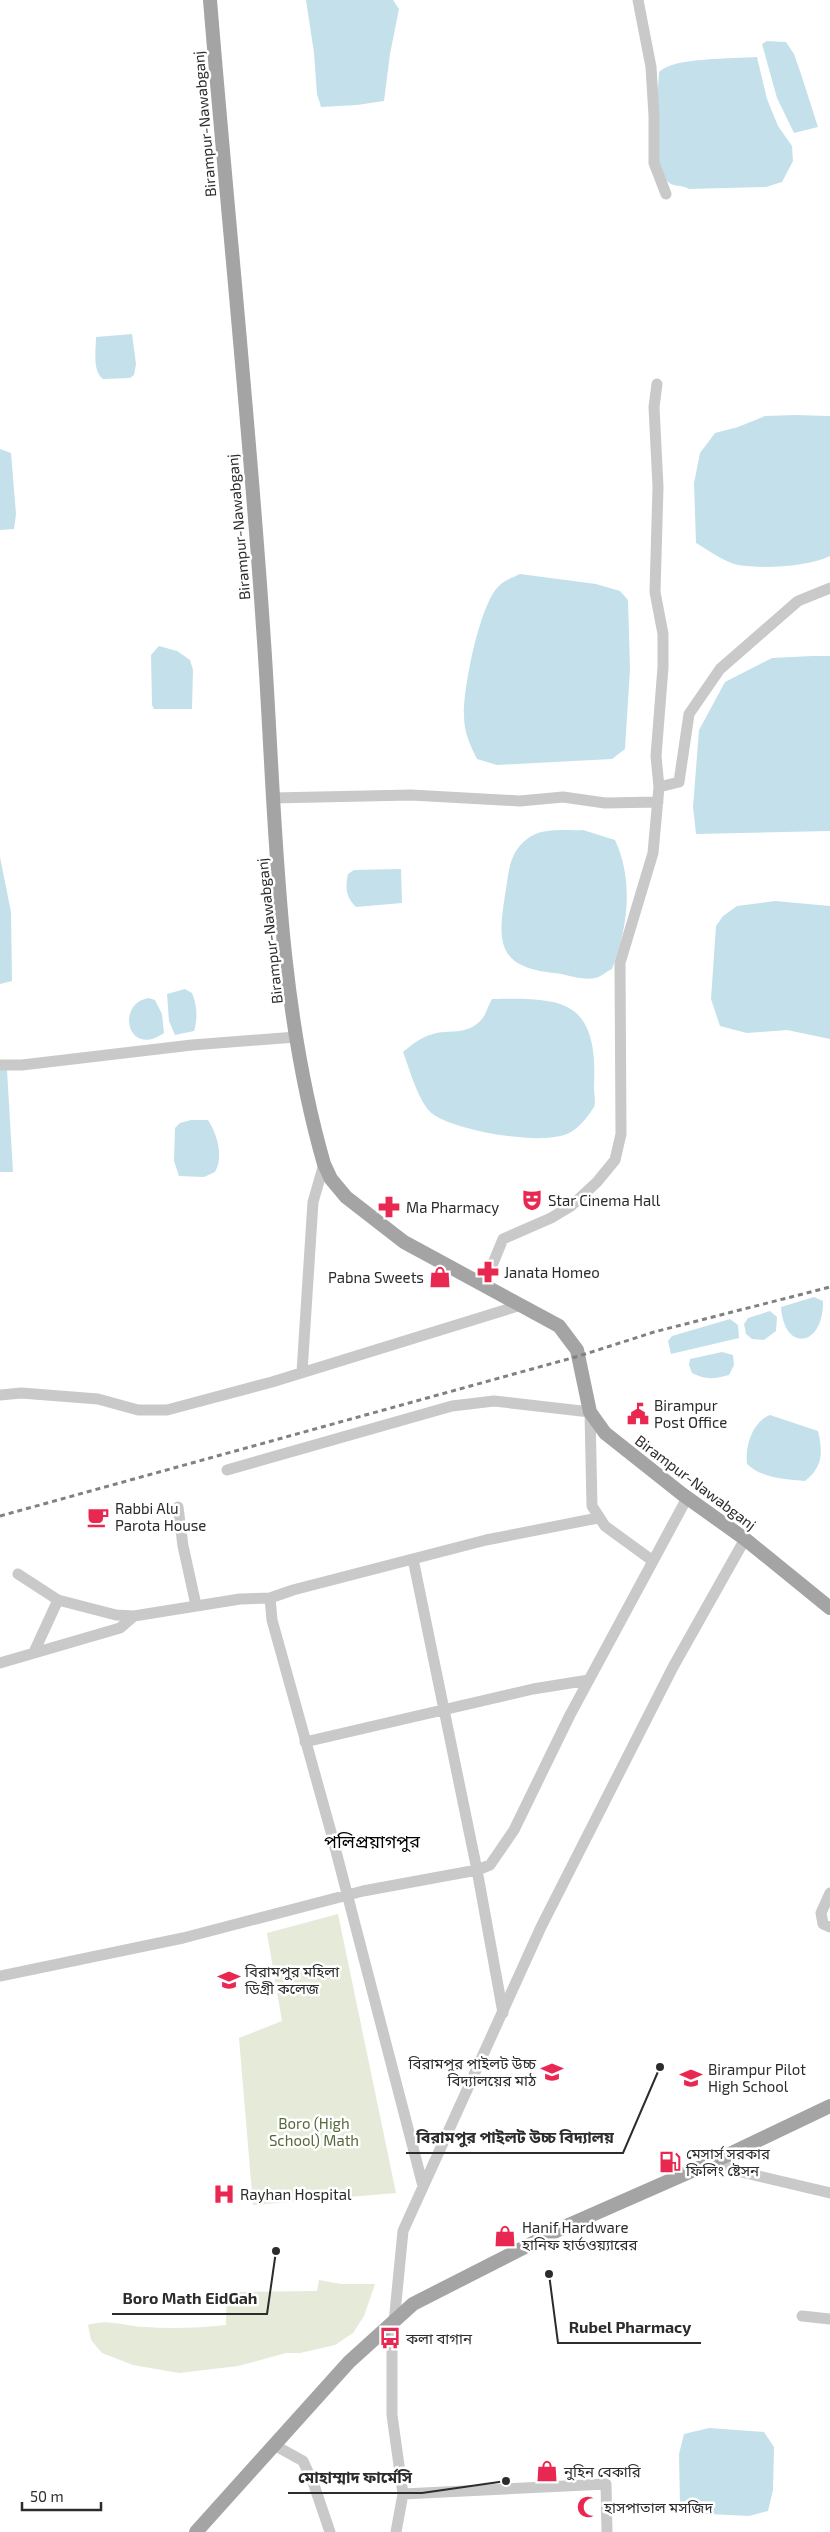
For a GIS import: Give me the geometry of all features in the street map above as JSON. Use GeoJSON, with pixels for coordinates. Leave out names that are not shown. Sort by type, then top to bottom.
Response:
{"type":"FeatureCollection","features":[{"type":"Feature","properties":{"kind":"main road","name":"Birampur-Nawabganj"},"geometry":{"type":"LineString","coordinates":[[210,0],[263,625],[281,919],[296,1038],[324,1164],[330,1179],[366,1214],[404,1242],[559,1326],[570,1338],[580,1357],[590,1412],[605,1433],[688,1498],[745,1539],[830,1608]]}},
{"type":"Feature","properties":{"kind":"main road"},"geometry":{"type":"LineString","coordinates":[[196,2532],[349,2362],[413,2304],[494,2261],[562,2228],[719,2159],[830,2106]]}},
{"type":"Feature","properties":{"kind":"street"},"geometry":{"type":"LineString","coordinates":[[638,0],[638,11],[651,68],[654,163],[666,194]]}},
{"type":"Feature","properties":{"kind":"street"},"geometry":{"type":"LineString","coordinates":[[484,1285],[503,1239],[551,1218],[571,1206],[598,1182],[615,1160],[621,1134],[620,964],[653,853],[659,787],[656,756],[663,667],[663,634],[655,592],[658,487],[654,407],[657,384]]}},
{"type":"Feature","properties":{"kind":"street"},"geometry":{"type":"LineString","coordinates":[[659,787],[679,782],[689,714],[720,669],[798,601],[830,588]]}},
{"type":"Feature","properties":{"kind":"street"},"geometry":{"type":"LineString","coordinates":[[273,798],[411,795],[520,801],[563,797],[605,803],[658,802]]}},
{"type":"Feature","properties":{"kind":"street"},"geometry":{"type":"LineString","coordinates":[[0,1066],[192,1045],[296,1038]]}},
{"type":"Feature","properties":{"kind":"street"},"geometry":{"type":"LineString","coordinates":[[302,1372],[313,1202],[324,1164]]}},
{"type":"Feature","properties":{"kind":"street"},"geometry":{"type":"LineString","coordinates":[[0,1395],[22,1393],[98,1399],[138,1410],[167,1410],[302,1372],[521,1305]]}},
{"type":"Feature","properties":{"kind":"street"},"geometry":{"type":"LineString","coordinates":[[226,1470],[452,1406],[494,1401],[590,1412],[590,1489],[592,1506],[598,1518],[605,1526],[653,1561]]}},
{"type":"Feature","properties":{"kind":"street"},"geometry":{"type":"LineString","coordinates":[[0,1976],[183,1938],[347,1895],[477,1870],[490,1865],[514,1830],[589,1680],[688,1498]]}},
{"type":"Feature","properties":{"kind":"street"},"geometry":{"type":"LineString","coordinates":[[178,1507],[183,1546],[196,1605]]}},
{"type":"Feature","properties":{"kind":"street"},"geometry":{"type":"LineString","coordinates":[[18,1574],[58,1600],[116,1615],[134,1616],[196,1605],[270,1598],[292,1590],[486,1540],[598,1518]]}},
{"type":"Feature","properties":{"kind":"street"},"geometry":{"type":"LineString","coordinates":[[396,2532],[402,2494],[400,2462],[392,2415],[394,2320],[403,2230],[541,1927],[673,1667],[745,1539]]}},
{"type":"Feature","properties":{"kind":"street"},"geometry":{"type":"LineString","coordinates":[[413,1559],[477,1870],[503,2013]]}},
{"type":"Feature","properties":{"kind":"street"},"geometry":{"type":"LineString","coordinates":[[270,1598],[272,1620],[347,1895],[423,2186]]}},
{"type":"Feature","properties":{"kind":"street"},"geometry":{"type":"LineString","coordinates":[[34,1652],[58,1600]]}},
{"type":"Feature","properties":{"kind":"street"},"geometry":{"type":"LineString","coordinates":[[0,1663],[120,1628],[134,1616]]}},
{"type":"Feature","properties":{"kind":"street"},"geometry":{"type":"LineString","coordinates":[[305,1742],[533,1689],[589,1680]]}},
{"type":"Feature","properties":{"kind":"street"},"geometry":{"type":"LineString","coordinates":[[830,1893],[821,1913],[823,1924],[830,1927]]}},
{"type":"Feature","properties":{"kind":"street"},"geometry":{"type":"LineString","coordinates":[[719,2159],[737,2171],[830,2193]]}},
{"type":"Feature","properties":{"kind":"street"},"geometry":{"type":"LineString","coordinates":[[802,2316],[830,2318]]}},
{"type":"Feature","properties":{"kind":"street"},"geometry":{"type":"LineString","coordinates":[[274,2445],[303,2461],[314,2485],[330,2532]]}},
{"type":"Feature","properties":{"kind":"street"},"geometry":{"type":"LineString","coordinates":[[402,2494],[606,2484],[607,2532]]}},
{"type":"Feature","properties":{"kind":"green space","name":"Boro (High School) Math"},"geometry":{"type":"Polygon","coordinates":[[[338,1914],[396,2193],[253,2205],[239,2038],[282,2021],[267,1933],[338,1914]]]}},
{"type":"Feature","properties":{"kind":"green space"},"geometry":{"type":"Polygon","coordinates":[[[319,2280],[341,2284],[375,2284],[364,2316],[353,2333],[335,2345],[300,2353],[286,2353],[238,2366],[179,2373],[133,2365],[102,2353],[91,2340],[88,2325],[102,2322],[165,2328],[226,2325],[227,2292],[317,2291],[319,2280]]]}},
{"type":"Feature","properties":{"kind":"water"},"geometry":{"type":"Polygon","coordinates":[[[306,0],[393,0],[399,9],[390,54],[384,101],[321,107],[317,94],[314,53],[306,0]]]}},
{"type":"Feature","properties":{"kind":"water"},"geometry":{"type":"Polygon","coordinates":[[[767,41],[786,42],[794,54],[818,127],[794,133],[777,98],[762,44],[767,41]]]}},
{"type":"Feature","properties":{"kind":"water"},"geometry":{"type":"Polygon","coordinates":[[[757,57],[767,99],[778,126],[792,146],[793,161],[782,182],[766,187],[689,189],[667,181],[661,172],[656,145],[659,72],[666,67],[690,61],[757,57]]]}},
{"type":"Feature","properties":{"kind":"water"},"geometry":{"type":"Polygon","coordinates":[[[132,334],[136,364],[134,375],[130,378],[103,379],[97,371],[96,365],[96,337],[132,334]]]}},
{"type":"Feature","properties":{"kind":"water"},"geometry":{"type":"Polygon","coordinates":[[[765,416],[830,416],[830,556],[797,565],[748,566],[727,561],[696,543],[694,483],[700,453],[715,433],[738,427],[765,416]]]}},
{"type":"Feature","properties":{"kind":"water"},"geometry":{"type":"Polygon","coordinates":[[[0,449],[11,453],[16,514],[14,529],[0,530],[0,449]]]}},
{"type":"Feature","properties":{"kind":"water"},"geometry":{"type":"Polygon","coordinates":[[[520,574],[596,584],[620,591],[628,600],[630,669],[625,749],[612,759],[497,765],[477,759],[466,733],[464,722],[466,686],[474,646],[486,608],[493,594],[502,583],[520,574]]]}},
{"type":"Feature","properties":{"kind":"water"},"geometry":{"type":"Polygon","coordinates":[[[159,646],[177,651],[190,660],[193,670],[192,709],[154,709],[152,705],[151,655],[159,646]]]}},
{"type":"Feature","properties":{"kind":"water"},"geometry":{"type":"Polygon","coordinates":[[[830,656],[830,831],[696,834],[693,807],[699,730],[725,682],[772,658],[830,656]]]}},
{"type":"Feature","properties":{"kind":"water"},"geometry":{"type":"Polygon","coordinates":[[[554,830],[583,830],[615,840],[625,872],[627,888],[625,921],[618,953],[612,969],[590,979],[534,970],[520,964],[510,957],[504,948],[502,936],[503,907],[508,875],[511,861],[517,849],[533,835],[554,830]]]}},
{"type":"Feature","properties":{"kind":"water"},"geometry":{"type":"Polygon","coordinates":[[[0,857],[11,912],[12,981],[0,984],[0,857]]]}},
{"type":"Feature","properties":{"kind":"water"},"geometry":{"type":"Polygon","coordinates":[[[401,869],[402,903],[356,907],[350,900],[347,892],[347,879],[348,874],[354,870],[401,869]]]}},
{"type":"Feature","properties":{"kind":"water"},"geometry":{"type":"Polygon","coordinates":[[[775,901],[830,906],[830,1039],[787,1030],[747,1033],[720,1026],[711,999],[716,926],[723,916],[737,906],[775,901]]]}},
{"type":"Feature","properties":{"kind":"water"},"geometry":{"type":"Polygon","coordinates":[[[185,989],[192,993],[195,1002],[194,1031],[175,1035],[169,1021],[167,994],[185,989]]]}},
{"type":"Feature","properties":{"kind":"water"},"geometry":{"type":"Polygon","coordinates":[[[149,998],[155,1000],[162,1014],[164,1033],[151,1039],[141,1039],[134,1034],[130,1027],[129,1018],[132,1009],[139,1002],[149,998]]]}},
{"type":"Feature","properties":{"kind":"water"},"geometry":{"type":"Polygon","coordinates":[[[492,999],[530,999],[559,1004],[577,1013],[584,1022],[589,1032],[594,1055],[595,1103],[587,1116],[574,1130],[562,1135],[546,1138],[504,1136],[463,1127],[446,1121],[434,1115],[424,1103],[419,1095],[403,1052],[417,1041],[429,1035],[464,1030],[476,1025],[484,1016],[492,999]]]}},
{"type":"Feature","properties":{"kind":"water"},"geometry":{"type":"Polygon","coordinates":[[[0,1070],[7,1070],[13,1172],[0,1172],[0,1070]]]}},
{"type":"Feature","properties":{"kind":"water"},"geometry":{"type":"Polygon","coordinates":[[[191,1120],[208,1120],[218,1145],[218,1166],[215,1172],[204,1177],[179,1176],[174,1161],[175,1128],[180,1123],[191,1120]]]}},
{"type":"Feature","properties":{"kind":"water"},"geometry":{"type":"Polygon","coordinates":[[[814,1297],[823,1301],[822,1316],[817,1328],[811,1335],[804,1338],[796,1337],[789,1332],[784,1322],[781,1307],[814,1297]]]}},
{"type":"Feature","properties":{"kind":"water"},"geometry":{"type":"Polygon","coordinates":[[[770,1311],[777,1317],[776,1331],[764,1340],[752,1339],[746,1334],[744,1324],[748,1318],[770,1311]]]}},
{"type":"Feature","properties":{"kind":"water"},"geometry":{"type":"Polygon","coordinates":[[[730,1319],[738,1325],[739,1338],[671,1354],[668,1341],[672,1336],[730,1319]]]}},
{"type":"Feature","properties":{"kind":"water"},"geometry":{"type":"Polygon","coordinates":[[[722,1352],[733,1355],[734,1365],[729,1375],[710,1378],[692,1373],[689,1365],[690,1359],[722,1352]]]}},
{"type":"Feature","properties":{"kind":"water"},"geometry":{"type":"Polygon","coordinates":[[[770,1415],[818,1431],[821,1446],[820,1459],[811,1476],[805,1481],[782,1479],[760,1473],[747,1464],[747,1450],[751,1435],[759,1423],[770,1415]]]}},
{"type":"Feature","properties":{"kind":"water"},"geometry":{"type":"Polygon","coordinates":[[[709,2428],[764,2432],[774,2447],[773,2490],[768,2511],[749,2516],[688,2513],[680,2506],[679,2454],[684,2434],[709,2428]]]}},
{"type":"Feature","properties":{"kind":"railway"},"geometry":{"type":"LineString","coordinates":[[0,1516],[579,1356],[654,1332],[830,1287]]}},
{"type":"Feature","properties":{"kind":"place","name":"Star Cinema Hall"},"geometry":{"type":"Point","coordinates":[532,1200]}},
{"type":"Feature","properties":{"kind":"place","name":"Ma Pharmacy"},"geometry":{"type":"Point","coordinates":[389,1207]}},
{"type":"Feature","properties":{"kind":"place","name":"Janata Homeo"},"geometry":{"type":"Point","coordinates":[488,1272]}},
{"type":"Feature","properties":{"kind":"place","name":"Pabna Sweets"},"geometry":{"type":"Point","coordinates":[440,1277]}},
{"type":"Feature","properties":{"kind":"place","name":"Birampur Post Office"},"geometry":{"type":"Point","coordinates":[638,1414]}},
{"type":"Feature","properties":{"kind":"place","name":"Rabbi Alu Parota House"},"geometry":{"type":"Point","coordinates":[98,1517]}},
{"type":"Feature","properties":{"kind":"place","name":"বিরামপুর মহিলা ডিগ্রী কলেজ"},"geometry":{"type":"Point","coordinates":[229,1980]}},
{"type":"Feature","properties":{"kind":"place","name":"বিরামপুর পাইলট উচ্চ বিদ্যালয়"},"geometry":{"type":"Point","coordinates":[660,2067]}},
{"type":"Feature","properties":{"kind":"place","name":"বিরামপুর পাইলট উচ্চ বিদ্যালয়ের মাঠ"},"geometry":{"type":"Point","coordinates":[552,2072]}},
{"type":"Feature","properties":{"kind":"place","name":"Birampur Pilot High School"},"geometry":{"type":"Point","coordinates":[691,2078]}},
{"type":"Feature","properties":{"kind":"place","name":"মেসার্স সরকার ফিলিং ষ্টেসন"},"geometry":{"type":"Point","coordinates":[670,2162]}},
{"type":"Feature","properties":{"kind":"place","name":"Rayhan Hospital"},"geometry":{"type":"Point","coordinates":[224,2194]}},
{"type":"Feature","properties":{"kind":"place","name":"Hanif Hardware হানিফ হার্ডওয়্যারের"},"geometry":{"type":"Point","coordinates":[505,2236]}},
{"type":"Feature","properties":{"kind":"place","name":"Boro Math EidGah"},"geometry":{"type":"Point","coordinates":[276,2251]}},
{"type":"Feature","properties":{"kind":"place","name":"Rubel Pharmacy"},"geometry":{"type":"Point","coordinates":[549,2274]}},
{"type":"Feature","properties":{"kind":"place","name":"কলা বাগান"},"geometry":{"type":"Point","coordinates":[390,2338]}},
{"type":"Feature","properties":{"kind":"place","name":"নুহিন বেকারি"},"geometry":{"type":"Point","coordinates":[547,2471]}},
{"type":"Feature","properties":{"kind":"place","name":"মোহাম্মাদ ফার্মেসি"},"geometry":{"type":"Point","coordinates":[506,2481]}},
{"type":"Feature","properties":{"kind":"place","name":"হাসপাতাল মসজিদ"},"geometry":{"type":"Point","coordinates":[588,2507]}},
{"type":"Feature","properties":{"kind":"district","name":"পলিপ্রয়াগপুর"},"geometry":{"type":"Point","coordinates":[372,1841]}}]}
